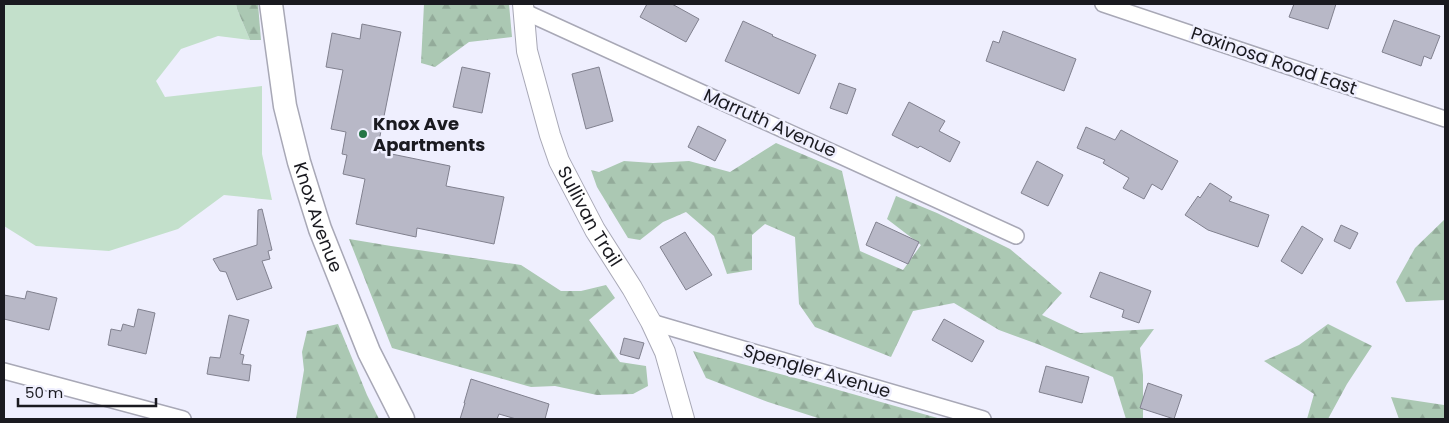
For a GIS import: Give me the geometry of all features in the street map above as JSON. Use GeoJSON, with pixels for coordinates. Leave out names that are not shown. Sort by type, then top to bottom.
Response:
{"type":"FeatureCollection","features":[{"type":"Feature","properties":{"kind":"main road","name":"Knox Avenue"},"geometry":{"type":"LineString","coordinates":[[271,4],[284,106],[320,229],[369,352],[403,419]]}},
{"type":"Feature","properties":{"kind":"street","name":"Paxinosa Road East"},"geometry":{"type":"LineString","coordinates":[[1103,4],[1445,119]]}},
{"type":"Feature","properties":{"kind":"street","name":"Marruth Avenue"},"geometry":{"type":"LineString","coordinates":[[523,7],[1016,236]]}},
{"type":"Feature","properties":{"kind":"street","name":"Sullivan Trail"},"geometry":{"type":"LineString","coordinates":[[523,7],[527,51],[559,161],[596,230],[651,322],[665,352],[684,419]]}},
{"type":"Feature","properties":{"kind":"street","name":"Spengler Avenue"},"geometry":{"type":"LineString","coordinates":[[651,322],[983,419]]}},
{"type":"Feature","properties":{"kind":"street"},"geometry":{"type":"LineString","coordinates":[[4,371],[183,419]]}},
{"type":"Feature","properties":{"kind":"green space"},"geometry":{"type":"Polygon","coordinates":[[[4,4],[236,4],[250,40],[218,36],[181,49],[156,81],[165,97],[262,86],[262,154],[272,200],[224,195],[178,229],[109,251],[36,246],[4,226],[4,4]]]}},
{"type":"Feature","properties":{"kind":"green space"},"geometry":{"type":"Polygon","coordinates":[[[236,4],[258,4],[261,40],[250,40],[236,4]]]}},
{"type":"Feature","properties":{"kind":"green space"},"geometry":{"type":"Polygon","coordinates":[[[424,4],[509,4],[512,37],[469,42],[435,67],[421,63],[424,4]]]}},
{"type":"Feature","properties":{"kind":"green space"},"geometry":{"type":"Polygon","coordinates":[[[776,143],[842,171],[860,251],[903,270],[921,245],[887,219],[896,196],[937,213],[1010,249],[1062,293],[1042,315],[1080,333],[1154,329],[1140,348],[1143,375],[1143,419],[1126,419],[1113,377],[1040,345],[999,330],[954,303],[913,311],[891,357],[815,327],[799,304],[795,237],[765,224],[752,235],[752,270],[727,274],[714,236],[686,212],[663,222],[640,240],[628,238],[597,187],[591,170],[599,172],[624,161],[653,163],[689,161],[730,172],[776,143]]]}},
{"type":"Feature","properties":{"kind":"green space"},"geometry":{"type":"Polygon","coordinates":[[[1445,219],[1445,300],[1406,302],[1396,282],[1415,248],[1445,219]]]}},
{"type":"Feature","properties":{"kind":"green space"},"geometry":{"type":"Polygon","coordinates":[[[349,239],[521,265],[561,291],[581,291],[606,285],[615,298],[589,320],[620,362],[646,366],[648,386],[633,394],[597,395],[555,386],[531,387],[392,348],[349,239]]]}},
{"type":"Feature","properties":{"kind":"green space"},"geometry":{"type":"Polygon","coordinates":[[[338,324],[367,395],[379,419],[296,419],[304,370],[302,352],[307,331],[338,324]]]}},
{"type":"Feature","properties":{"kind":"green space"},"geometry":{"type":"Polygon","coordinates":[[[1328,324],[1372,346],[1347,384],[1328,419],[1307,419],[1314,394],[1264,361],[1299,345],[1328,324]]]}},
{"type":"Feature","properties":{"kind":"green space"},"geometry":{"type":"Polygon","coordinates":[[[693,351],[941,419],[821,419],[768,402],[706,378],[693,351]]]}},
{"type":"Feature","properties":{"kind":"green space"},"geometry":{"type":"Polygon","coordinates":[[[1391,397],[1444,405],[1445,400],[1445,419],[1399,419],[1391,397]]]}},
{"type":"Feature","properties":{"kind":"building"},"geometry":{"type":"Polygon","coordinates":[[[647,4],[672,4],[699,19],[686,42],[640,17],[647,4]]]}},
{"type":"Feature","properties":{"kind":"building"},"geometry":{"type":"Polygon","coordinates":[[[1294,4],[1336,4],[1328,29],[1289,17],[1294,4]]]}},
{"type":"Feature","properties":{"kind":"building"},"geometry":{"type":"Polygon","coordinates":[[[1394,20],[1440,36],[1431,59],[1424,56],[1421,66],[1382,52],[1394,20]]]}},
{"type":"Feature","properties":{"kind":"building"},"geometry":{"type":"Polygon","coordinates":[[[743,21],[816,55],[799,94],[725,61],[743,21]]]}},
{"type":"Feature","properties":{"kind":"building","name":"Knox Ave Apartments"},"geometry":{"type":"Polygon","coordinates":[[[362,24],[401,32],[377,151],[450,166],[446,186],[504,197],[494,244],[417,228],[416,237],[356,224],[365,179],[343,174],[347,155],[342,154],[346,132],[331,129],[343,70],[326,67],[332,33],[360,39],[362,24]]]}},
{"type":"Feature","properties":{"kind":"building"},"geometry":{"type":"Polygon","coordinates":[[[1003,31],[1076,59],[1064,91],[986,61],[993,41],[999,43],[1003,31]]]}},
{"type":"Feature","properties":{"kind":"building"},"geometry":{"type":"Polygon","coordinates":[[[462,67],[490,73],[482,113],[453,107],[462,67]]]}},
{"type":"Feature","properties":{"kind":"building"},"geometry":{"type":"Polygon","coordinates":[[[599,67],[613,121],[586,129],[572,74],[599,67]]]}},
{"type":"Feature","properties":{"kind":"building"},"geometry":{"type":"Polygon","coordinates":[[[839,83],[856,89],[847,114],[830,108],[839,83]]]}},
{"type":"Feature","properties":{"kind":"building"},"geometry":{"type":"Polygon","coordinates":[[[909,102],[945,121],[939,131],[960,142],[950,162],[920,146],[918,148],[892,135],[909,102]]]}},
{"type":"Feature","properties":{"kind":"building"},"geometry":{"type":"Polygon","coordinates":[[[698,126],[726,140],[715,161],[688,147],[698,126]]]}},
{"type":"Feature","properties":{"kind":"building"},"geometry":{"type":"Polygon","coordinates":[[[1086,127],[1115,140],[1121,130],[1178,161],[1162,190],[1152,184],[1144,199],[1123,188],[1129,178],[1103,163],[1105,160],[1077,148],[1086,127]]]}},
{"type":"Feature","properties":{"kind":"building"},"geometry":{"type":"Polygon","coordinates":[[[1037,161],[1063,175],[1048,206],[1021,193],[1037,161]]]}},
{"type":"Feature","properties":{"kind":"building"},"geometry":{"type":"Polygon","coordinates":[[[1210,183],[1232,197],[1229,201],[1269,215],[1258,247],[1208,230],[1185,215],[1210,183]]]}},
{"type":"Feature","properties":{"kind":"building"},"geometry":{"type":"Polygon","coordinates":[[[262,209],[272,250],[268,251],[270,259],[262,261],[272,288],[237,300],[226,272],[220,271],[213,259],[257,245],[258,210],[262,209]]]}},
{"type":"Feature","properties":{"kind":"building"},"geometry":{"type":"Polygon","coordinates":[[[876,222],[919,242],[908,264],[866,245],[876,222]]]}},
{"type":"Feature","properties":{"kind":"building"},"geometry":{"type":"Polygon","coordinates":[[[1341,225],[1358,233],[1350,249],[1334,241],[1341,225]]]}},
{"type":"Feature","properties":{"kind":"building"},"geometry":{"type":"Polygon","coordinates":[[[1302,226],[1323,239],[1302,274],[1281,261],[1302,226]]]}},
{"type":"Feature","properties":{"kind":"building"},"geometry":{"type":"Polygon","coordinates":[[[685,232],[712,275],[686,290],[660,247],[685,232]]]}},
{"type":"Feature","properties":{"kind":"building"},"geometry":{"type":"Polygon","coordinates":[[[1100,272],[1151,291],[1139,323],[1122,317],[1124,310],[1090,297],[1100,272]]]}},
{"type":"Feature","properties":{"kind":"building"},"geometry":{"type":"Polygon","coordinates":[[[27,291],[57,298],[49,330],[4,319],[4,295],[25,299],[27,291]]]}},
{"type":"Feature","properties":{"kind":"building"},"geometry":{"type":"Polygon","coordinates":[[[138,309],[155,313],[146,354],[108,345],[111,329],[121,331],[123,324],[134,327],[138,309]]]}},
{"type":"Feature","properties":{"kind":"building"},"geometry":{"type":"Polygon","coordinates":[[[229,315],[249,320],[240,354],[244,355],[242,364],[251,365],[249,381],[207,374],[210,357],[220,358],[229,315]]]}},
{"type":"Feature","properties":{"kind":"building"},"geometry":{"type":"Polygon","coordinates":[[[944,319],[984,341],[972,362],[932,340],[944,319]]]}},
{"type":"Feature","properties":{"kind":"building"},"geometry":{"type":"Polygon","coordinates":[[[624,338],[644,343],[639,359],[620,354],[624,338]]]}},
{"type":"Feature","properties":{"kind":"building"},"geometry":{"type":"Polygon","coordinates":[[[1046,366],[1089,377],[1082,403],[1039,392],[1046,366]]]}},
{"type":"Feature","properties":{"kind":"building"},"geometry":{"type":"Polygon","coordinates":[[[471,379],[549,404],[545,419],[516,419],[499,414],[497,419],[460,419],[471,379]]]}},
{"type":"Feature","properties":{"kind":"building"},"geometry":{"type":"Polygon","coordinates":[[[1148,383],[1182,395],[1174,419],[1140,408],[1148,383]]]}},
{"type":"Feature","properties":{"kind":"place","name":"Knox Ave Apartments"},"geometry":{"type":"Point","coordinates":[363,134]}}]}
